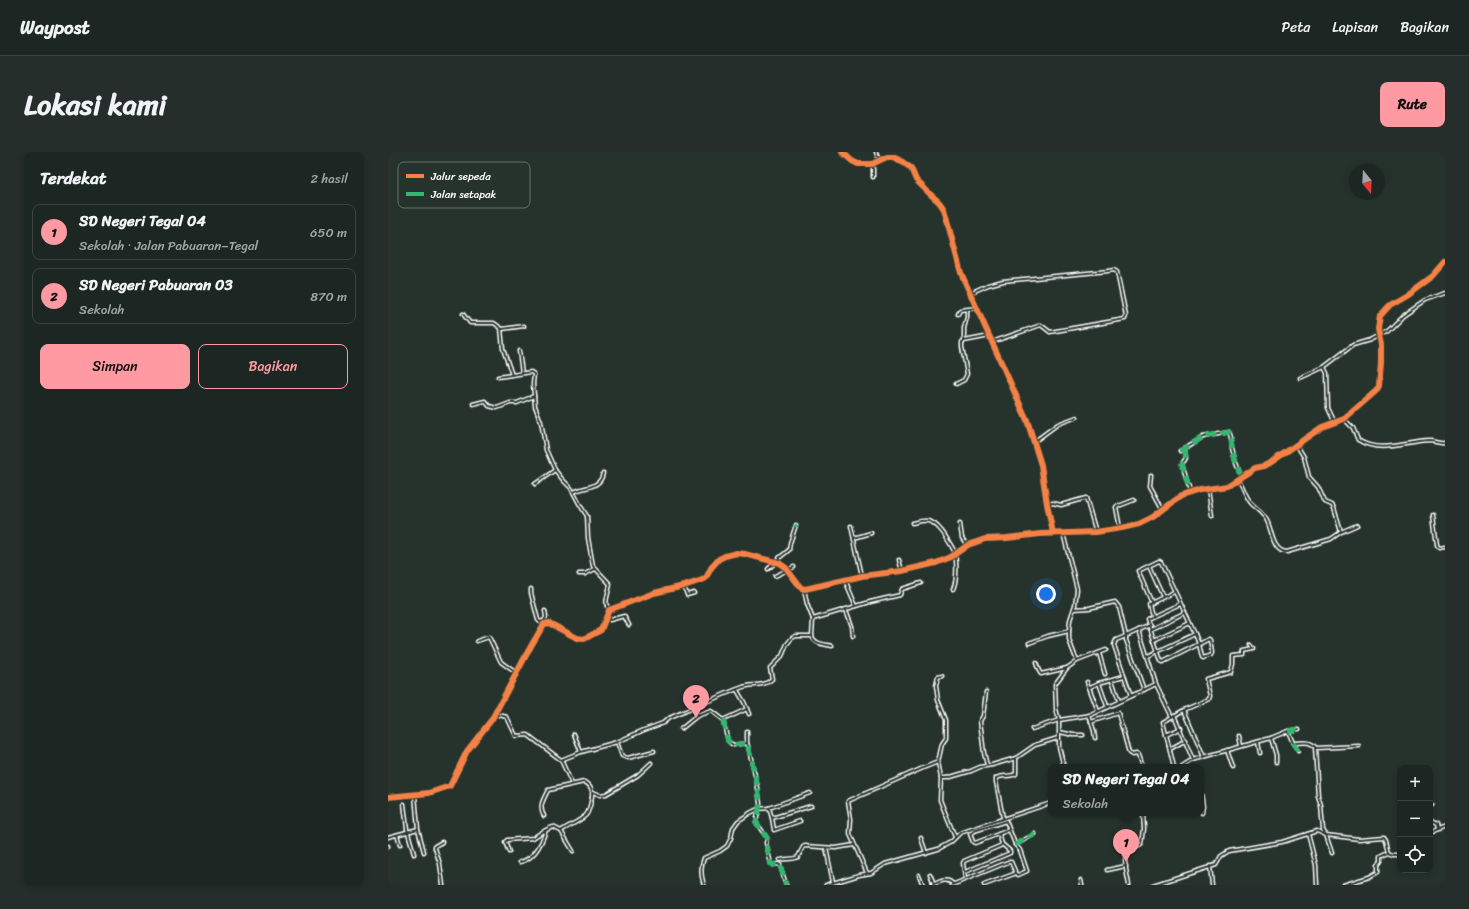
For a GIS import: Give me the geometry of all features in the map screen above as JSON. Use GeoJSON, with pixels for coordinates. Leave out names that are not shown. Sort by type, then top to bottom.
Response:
{"type":"FeatureCollection","features":[{"type":"Feature","properties":{"kind":"street"},"geometry":{"type":"LineString","coordinates":[[842,152],[858,164],[873,164],[890,157],[901,160],[912,169],[914,177],[918,183],[942,205],[948,219],[961,273],[1024,412],[1035,441],[1042,465],[1047,504],[1053,534]]}},
{"type":"Feature","properties":{"kind":"street"},"geometry":{"type":"LineString","coordinates":[[876,152],[880,160]]}},
{"type":"Feature","properties":{"kind":"street"},"geometry":{"type":"LineString","coordinates":[[873,164],[873,177]]}},
{"type":"Feature","properties":{"kind":"street"},"geometry":{"type":"LineString","coordinates":[[804,589],[862,576],[902,571],[942,561],[956,555],[968,545],[986,539],[1096,532],[1123,528],[1151,519],[1178,497],[1190,492],[1227,486],[1255,468],[1266,465],[1322,427],[1344,419],[1372,395],[1379,386],[1381,353],[1378,322],[1383,311],[1433,276],[1445,262]]}},
{"type":"Feature","properties":{"kind":"street"},"geometry":{"type":"LineString","coordinates":[[970,293],[988,285],[1003,281],[1114,270],[1117,272],[1126,316],[1125,319],[1050,332],[1041,325],[992,342]]}},
{"type":"Feature","properties":{"kind":"street"},"geometry":{"type":"LineString","coordinates":[[1300,378],[1324,367],[1353,345],[1379,336],[1389,330],[1403,315],[1425,300],[1445,293]]}},
{"type":"Feature","properties":{"kind":"street"},"geometry":{"type":"LineString","coordinates":[[958,314],[960,310],[977,308]]}},
{"type":"Feature","properties":{"kind":"street"},"geometry":{"type":"LineString","coordinates":[[956,384],[964,380],[967,374],[962,345],[964,340],[967,310]]}},
{"type":"Feature","properties":{"kind":"street"},"geometry":{"type":"LineString","coordinates":[[463,314],[470,323],[494,322],[502,329],[504,349],[512,375]]}},
{"type":"Feature","properties":{"kind":"street"},"geometry":{"type":"LineString","coordinates":[[502,329],[524,326]]}},
{"type":"Feature","properties":{"kind":"street"},"geometry":{"type":"LineString","coordinates":[[964,340],[990,336]]}},
{"type":"Feature","properties":{"kind":"street"},"geometry":{"type":"LineString","coordinates":[[519,351],[522,373]]}},
{"type":"Feature","properties":{"kind":"street"},"geometry":{"type":"LineString","coordinates":[[1324,367],[1328,373],[1328,408],[1335,423]]}},
{"type":"Feature","properties":{"kind":"street"},"geometry":{"type":"LineString","coordinates":[[498,377],[531,372],[534,374],[534,396],[536,410],[541,422],[544,444],[555,470],[574,492],[588,517],[588,538],[593,566],[610,584],[606,603],[609,610]]}},
{"type":"Feature","properties":{"kind":"street"},"geometry":{"type":"LineString","coordinates":[[473,404],[485,401],[489,406],[497,408],[534,396]]}},
{"type":"Feature","properties":{"kind":"street"},"geometry":{"type":"LineString","coordinates":[[1035,441],[1058,424],[1077,417]]}},
{"type":"Feature","properties":{"kind":"street"},"geometry":{"type":"LineString","coordinates":[[1344,419],[1353,428],[1358,440],[1365,444],[1386,447],[1430,441],[1445,443]]}},
{"type":"Feature","properties":{"kind":"street"},"geometry":{"type":"LineString","coordinates":[[1180,451],[1203,437],[1229,432],[1231,434],[1231,444],[1234,457],[1242,476]]}},
{"type":"Feature","properties":{"kind":"street"},"geometry":{"type":"LineString","coordinates":[[1296,444],[1304,457],[1310,479],[1318,487],[1326,504],[1334,506],[1341,532]]}},
{"type":"Feature","properties":{"kind":"street"},"geometry":{"type":"LineString","coordinates":[[1185,448],[1186,458],[1182,464],[1190,492]]}},
{"type":"Feature","properties":{"kind":"street"},"geometry":{"type":"LineString","coordinates":[[535,484],[555,470]]}},
{"type":"Feature","properties":{"kind":"street"},"geometry":{"type":"LineString","coordinates":[[574,492],[576,490],[593,486],[601,479],[603,473]]}},
{"type":"Feature","properties":{"kind":"street"},"geometry":{"type":"LineString","coordinates":[[1151,475],[1150,486],[1163,510]]}},
{"type":"Feature","properties":{"kind":"street"},"geometry":{"type":"LineString","coordinates":[[1238,479],[1250,503],[1262,513],[1268,521],[1272,536],[1278,549],[1282,552],[1287,552],[1331,539],[1341,532],[1357,525]]}},
{"type":"Feature","properties":{"kind":"street"},"geometry":{"type":"LineString","coordinates":[[1208,489],[1212,516]]}},
{"type":"Feature","properties":{"kind":"street"},"geometry":{"type":"LineString","coordinates":[[1047,504],[1061,504],[1086,498],[1096,532]]}},
{"type":"Feature","properties":{"kind":"street"},"geometry":{"type":"LineString","coordinates":[[1123,528],[1116,507],[1134,500]]}},
{"type":"Feature","properties":{"kind":"street"},"geometry":{"type":"LineString","coordinates":[[1433,515],[1437,545],[1440,548],[1445,547]]}},
{"type":"Feature","properties":{"kind":"street"},"geometry":{"type":"LineString","coordinates":[[912,523],[924,521],[931,522],[944,534],[956,555],[957,560],[953,589]]}},
{"type":"Feature","properties":{"kind":"street"},"geometry":{"type":"LineString","coordinates":[[960,524],[962,538],[968,545]]}},
{"type":"Feature","properties":{"kind":"street"},"geometry":{"type":"LineString","coordinates":[[768,569],[789,550],[796,526]]}},
{"type":"Feature","properties":{"kind":"street"},"geometry":{"type":"LineString","coordinates":[[851,526],[862,576]]}},
{"type":"Feature","properties":{"kind":"street"},"geometry":{"type":"LineString","coordinates":[[854,538],[871,533]]}},
{"type":"Feature","properties":{"kind":"street"},"geometry":{"type":"LineString","coordinates":[[1062,533],[1076,588],[1076,603],[1069,623],[1068,631],[1069,640],[1077,661]]}},
{"type":"Feature","properties":{"kind":"street"},"geometry":{"type":"LineString","coordinates":[[531,589],[538,620],[540,622],[545,622],[555,626],[577,638],[582,639],[599,631],[603,627],[609,610],[654,593],[705,579],[717,561],[726,556],[742,553],[775,562],[787,569],[804,589],[807,604],[813,620],[812,636],[815,641],[832,646]]}},
{"type":"Feature","properties":{"kind":"street"},"geometry":{"type":"LineString","coordinates":[[899,560],[902,571]]}},
{"type":"Feature","properties":{"kind":"street"},"geometry":{"type":"LineString","coordinates":[[1152,603],[1138,570],[1159,561],[1161,562],[1195,634],[1199,644],[1202,658],[1212,654],[1210,639],[1199,644],[1163,662],[1161,661],[1147,619],[1180,604]]}},
{"type":"Feature","properties":{"kind":"street"},"geometry":{"type":"LineString","coordinates":[[1149,566],[1163,597]]}},
{"type":"Feature","properties":{"kind":"street"},"geometry":{"type":"LineString","coordinates":[[775,576],[794,567]]}},
{"type":"Feature","properties":{"kind":"street"},"geometry":{"type":"LineString","coordinates":[[579,574],[585,574],[595,569]]}},
{"type":"Feature","properties":{"kind":"street"},"geometry":{"type":"LineString","coordinates":[[845,580],[856,606]]}},
{"type":"Feature","properties":{"kind":"street"},"geometry":{"type":"LineString","coordinates":[[813,620],[856,606],[900,595],[902,589],[921,583]]}},
{"type":"Feature","properties":{"kind":"street"},"geometry":{"type":"LineString","coordinates":[[684,586],[687,595],[694,594]]}},
{"type":"Feature","properties":{"kind":"street"},"geometry":{"type":"LineString","coordinates":[[1152,616],[1148,606],[1174,592]]}},
{"type":"Feature","properties":{"kind":"street"},"geometry":{"type":"LineString","coordinates":[[1074,609],[1089,608],[1116,602],[1126,640],[1144,690]]}},
{"type":"Feature","properties":{"kind":"street"},"geometry":{"type":"LineString","coordinates":[[846,610],[852,626],[853,636]]}},
{"type":"Feature","properties":{"kind":"street"},"geometry":{"type":"LineString","coordinates":[[388,797],[429,792],[450,786],[467,751],[489,724],[495,714],[545,622],[545,611]]}},
{"type":"Feature","properties":{"kind":"street"},"geometry":{"type":"LineString","coordinates":[[1151,628],[1185,613]]}},
{"type":"Feature","properties":{"kind":"street"},"geometry":{"type":"LineString","coordinates":[[606,617],[610,620],[624,616],[629,625]]}},
{"type":"Feature","properties":{"kind":"street"},"geometry":{"type":"LineString","coordinates":[[1154,640],[1190,623]]}},
{"type":"Feature","properties":{"kind":"street"},"geometry":{"type":"LineString","coordinates":[[1131,696],[1114,643],[1150,625]]}},
{"type":"Feature","properties":{"kind":"street"},"geometry":{"type":"LineString","coordinates":[[1139,630],[1156,684],[1181,728],[1193,760]]}},
{"type":"Feature","properties":{"kind":"street"},"geometry":{"type":"LineString","coordinates":[[1029,643],[1068,631]]}},
{"type":"Feature","properties":{"kind":"street"},"geometry":{"type":"LineString","coordinates":[[1148,656],[1195,634]]}},
{"type":"Feature","properties":{"kind":"street"},"geometry":{"type":"LineString","coordinates":[[561,760],[581,752],[617,742],[637,732],[663,723],[669,718],[716,697],[745,687],[763,684],[771,680],[770,668],[782,656],[792,638],[796,636],[812,636]]}},
{"type":"Feature","properties":{"kind":"street"},"geometry":{"type":"LineString","coordinates":[[477,641],[489,637],[501,662],[517,673]]}},
{"type":"Feature","properties":{"kind":"street"},"geometry":{"type":"LineString","coordinates":[[1173,764],[1163,722],[1184,710],[1210,699],[1206,679],[1231,672],[1233,664],[1232,657],[1244,655],[1244,651],[1253,650],[1251,645]]}},
{"type":"Feature","properties":{"kind":"street"},"geometry":{"type":"LineString","coordinates":[[1063,764],[1060,752],[1060,732],[1056,709],[1055,684],[1067,668],[1077,661],[1106,650]]}},
{"type":"Feature","properties":{"kind":"street"},"geometry":{"type":"LineString","coordinates":[[1099,652],[1105,674]]}},
{"type":"Feature","properties":{"kind":"street"},"geometry":{"type":"LineString","coordinates":[[1036,664],[1041,674],[1067,668]]}},
{"type":"Feature","properties":{"kind":"street"},"geometry":{"type":"LineString","coordinates":[[942,676],[938,678],[936,686],[938,700],[946,720],[946,734],[938,762],[941,778],[940,800],[955,837]]}},
{"type":"Feature","properties":{"kind":"street"},"geometry":{"type":"LineString","coordinates":[[1090,687],[1124,676]]}},
{"type":"Feature","properties":{"kind":"street"},"geometry":{"type":"LineString","coordinates":[[1112,680],[1119,701]]}},
{"type":"Feature","properties":{"kind":"street"},"geometry":{"type":"LineString","coordinates":[[1087,682],[1098,711]]}},
{"type":"Feature","properties":{"kind":"street"},"geometry":{"type":"LineString","coordinates":[[1099,683],[1107,706]]}},
{"type":"Feature","properties":{"kind":"street"},"geometry":{"type":"LineString","coordinates":[[1032,729],[1059,720],[1089,716],[1107,706],[1156,684]]}},
{"type":"Feature","properties":{"kind":"street"},"geometry":{"type":"LineString","coordinates":[[738,690],[749,714]]}},
{"type":"Feature","properties":{"kind":"street"},"geometry":{"type":"LineString","coordinates":[[986,692],[983,716],[980,721],[987,765]]}},
{"type":"Feature","properties":{"kind":"street"},"geometry":{"type":"LineString","coordinates":[[694,708],[697,716]]}},
{"type":"Feature","properties":{"kind":"street"},"geometry":{"type":"LineString","coordinates":[[723,720],[747,709]]}},
{"type":"Feature","properties":{"kind":"street"},"geometry":{"type":"LineString","coordinates":[[1184,710],[1204,757]]}},
{"type":"Feature","properties":{"kind":"street"},"geometry":{"type":"LineString","coordinates":[[681,729],[697,716],[711,711],[723,720],[730,743],[736,745],[747,743]]}},
{"type":"Feature","properties":{"kind":"street"},"geometry":{"type":"LineString","coordinates":[[1091,722],[1118,713],[1129,753],[1132,755],[1138,755],[1141,764]]}},
{"type":"Feature","properties":{"kind":"street"},"geometry":{"type":"LineString","coordinates":[[495,714],[507,717],[516,736],[528,735],[561,760],[572,784]]}},
{"type":"Feature","properties":{"kind":"street"},"geometry":{"type":"LineString","coordinates":[[1089,716],[1095,738]]}},
{"type":"Feature","properties":{"kind":"street"},"geometry":{"type":"LineString","coordinates":[[1166,735],[1181,728]]}},
{"type":"Feature","properties":{"kind":"street"},"geometry":{"type":"LineString","coordinates":[[1186,764],[1193,760],[1299,729]]}},
{"type":"Feature","properties":{"kind":"street"},"geometry":{"type":"LineString","coordinates":[[1288,731],[1298,751]]}},
{"type":"Feature","properties":{"kind":"street"},"geometry":{"type":"LineString","coordinates":[[748,732],[747,743],[750,750],[760,804],[756,822],[767,838],[766,843],[771,864],[780,865],[786,885]]}},
{"type":"Feature","properties":{"kind":"street"},"geometry":{"type":"LineString","coordinates":[[1060,732],[1073,735],[1083,735]]}},
{"type":"Feature","properties":{"kind":"street"},"geometry":{"type":"LineString","coordinates":[[574,734],[581,752]]}},
{"type":"Feature","properties":{"kind":"street"},"geometry":{"type":"LineString","coordinates":[[1239,736],[1241,746]]}},
{"type":"Feature","properties":{"kind":"street"},"geometry":{"type":"LineString","coordinates":[[941,778],[947,778],[987,765],[1016,758],[1035,745],[1059,738]]}},
{"type":"Feature","properties":{"kind":"street"},"geometry":{"type":"LineString","coordinates":[[1272,738],[1276,762]]}},
{"type":"Feature","properties":{"kind":"street"},"geometry":{"type":"LineString","coordinates":[[1170,748],[1186,740]]}},
{"type":"Feature","properties":{"kind":"street"},"geometry":{"type":"LineString","coordinates":[[617,742],[622,756],[628,758],[654,751]]}},
{"type":"Feature","properties":{"kind":"street"},"geometry":{"type":"LineString","coordinates":[[1258,742],[1260,753]]}},
{"type":"Feature","properties":{"kind":"street"},"geometry":{"type":"LineString","coordinates":[[1293,743],[1310,742],[1315,748],[1318,796],[1321,805],[1323,828],[1332,853]]}},
{"type":"Feature","properties":{"kind":"street"},"geometry":{"type":"LineString","coordinates":[[1315,748],[1359,746]]}},
{"type":"Feature","properties":{"kind":"street"},"geometry":{"type":"LineString","coordinates":[[1227,750],[1233,768]]}},
{"type":"Feature","properties":{"kind":"street"},"geometry":{"type":"LineString","coordinates":[[1003,818],[996,778],[1016,774],[1016,758]]}},
{"type":"Feature","properties":{"kind":"street"},"geometry":{"type":"LineString","coordinates":[[867,873],[850,834],[851,819],[848,801],[938,762]]}},
{"type":"Feature","properties":{"kind":"street"},"geometry":{"type":"LineString","coordinates":[[592,792],[600,795],[606,794],[638,775],[651,763]]}},
{"type":"Feature","properties":{"kind":"street"},"geometry":{"type":"LineString","coordinates":[[544,816],[541,810],[541,804],[548,790],[586,782],[592,792],[590,810],[585,816],[561,830]]}},
{"type":"Feature","properties":{"kind":"street"},"geometry":{"type":"LineString","coordinates":[[704,885],[700,872],[704,858],[727,846],[731,838],[733,828],[738,821],[758,809],[769,808],[810,793]]}},
{"type":"Feature","properties":{"kind":"street"},"geometry":{"type":"LineString","coordinates":[[415,794],[418,829],[424,852]]}},
{"type":"Feature","properties":{"kind":"street"},"geometry":{"type":"LineString","coordinates":[[826,885],[871,873],[885,864],[938,849],[950,843],[960,833],[1048,803]]}},
{"type":"Feature","properties":{"kind":"street"},"geometry":{"type":"LineString","coordinates":[[404,804],[408,832],[414,854]]}},
{"type":"Feature","properties":{"kind":"street"},"geometry":{"type":"LineString","coordinates":[[772,818],[810,806]]}},
{"type":"Feature","properties":{"kind":"street"},"geometry":{"type":"LineString","coordinates":[[769,808],[774,830],[800,821]]}},
{"type":"Feature","properties":{"kind":"street"},"geometry":{"type":"LineString","coordinates":[[1129,885],[1126,866],[1126,852],[1142,844],[1143,816]]}},
{"type":"Feature","properties":{"kind":"street"},"geometry":{"type":"LineString","coordinates":[[984,885],[1015,873],[1018,875],[1027,871],[1020,850],[1016,845],[1010,830],[1005,820],[974,831],[970,834],[972,842],[975,843],[1010,830]]}},
{"type":"Feature","properties":{"kind":"street"},"geometry":{"type":"LineString","coordinates":[[1433,824],[1436,825],[1437,830]]}},
{"type":"Feature","properties":{"kind":"street"},"geometry":{"type":"LineString","coordinates":[[509,852],[505,841],[533,838],[546,830],[555,827],[561,830],[573,851]]}},
{"type":"Feature","properties":{"kind":"street"},"geometry":{"type":"LineString","coordinates":[[1433,832],[1445,827]]}},
{"type":"Feature","properties":{"kind":"street"},"geometry":{"type":"LineString","coordinates":[[388,837],[418,829]]}},
{"type":"Feature","properties":{"kind":"street"},"geometry":{"type":"LineString","coordinates":[[520,862],[527,860],[537,849],[543,841],[546,830]]}},
{"type":"Feature","properties":{"kind":"street"},"geometry":{"type":"LineString","coordinates":[[1153,885],[1217,864],[1221,856],[1229,851],[1269,844],[1308,834],[1317,830],[1326,835],[1359,840],[1384,837],[1389,852]]}},
{"type":"Feature","properties":{"kind":"street"},"geometry":{"type":"LineString","coordinates":[[965,872],[1010,853],[1010,851],[1002,844],[999,834]]}},
{"type":"Feature","properties":{"kind":"street"},"geometry":{"type":"LineString","coordinates":[[1016,845],[1035,834]]}},
{"type":"Feature","properties":{"kind":"street"},"geometry":{"type":"LineString","coordinates":[[1308,834],[1316,865],[1317,885]]}},
{"type":"Feature","properties":{"kind":"street"},"geometry":{"type":"LineString","coordinates":[[396,835],[400,845]]}},
{"type":"Feature","properties":{"kind":"street"},"geometry":{"type":"LineString","coordinates":[[921,838],[926,853]]}},
{"type":"Feature","properties":{"kind":"street"},"geometry":{"type":"LineString","coordinates":[[442,842],[435,846],[435,848],[440,864],[443,885]]}},
{"type":"Feature","properties":{"kind":"street"},"geometry":{"type":"LineString","coordinates":[[965,880],[964,861],[994,849],[1002,844]]}},
{"type":"Feature","properties":{"kind":"street"},"geometry":{"type":"LineString","coordinates":[[780,860],[798,857],[802,847],[805,846],[826,848],[854,845]]}},
{"type":"Feature","properties":{"kind":"street"},"geometry":{"type":"LineString","coordinates":[[826,848],[833,882]]}},
{"type":"Feature","properties":{"kind":"street"},"geometry":{"type":"LineString","coordinates":[[1343,885],[1361,880],[1378,872],[1378,865],[1381,861],[1381,856],[1389,852],[1397,854]]}},
{"type":"Feature","properties":{"kind":"street"},"geometry":{"type":"LineString","coordinates":[[930,874],[934,885],[944,880],[951,882],[953,885],[1008,862],[1011,862],[1015,873]]}},
{"type":"Feature","properties":{"kind":"street"},"geometry":{"type":"LineString","coordinates":[[1107,870],[1126,866]]}},
{"type":"Feature","properties":{"kind":"street"},"geometry":{"type":"LineString","coordinates":[[1210,866],[1212,885]]}},
{"type":"Feature","properties":{"kind":"street"},"geometry":{"type":"LineString","coordinates":[[919,875],[923,885]]}},
{"type":"Feature","properties":{"kind":"street"},"geometry":{"type":"LineString","coordinates":[[1081,880],[1082,885]]}},
{"type":"Feature","properties":{"kind":"marked path"},"geometry":{"type":"LineString","coordinates":[[1180,451],[1203,437],[1229,432],[1232,448],[1241,476]]}},
{"type":"Feature","properties":{"kind":"marked path"},"geometry":{"type":"LineString","coordinates":[[1185,448],[1186,458],[1182,464],[1190,492]]}},
{"type":"Feature","properties":{"kind":"marked path"},"geometry":{"type":"LineString","coordinates":[[723,720],[728,741],[733,745],[747,743],[758,788],[760,804],[756,822],[767,838],[766,843],[771,864],[780,865],[786,885]]}},
{"type":"Feature","properties":{"kind":"marked path"},"geometry":{"type":"LineString","coordinates":[[1288,731],[1299,729]]}},
{"type":"Feature","properties":{"kind":"marked path"},"geometry":{"type":"LineString","coordinates":[[1293,743],[1298,751]]}},
{"type":"Feature","properties":{"kind":"marked path"},"geometry":{"type":"LineString","coordinates":[[1015,845],[1035,834]]}},
{"type":"Feature","properties":{"kind":"cycle path"},"geometry":{"type":"LineString","coordinates":[[842,152],[858,164],[872,164],[887,157],[893,157],[901,161],[911,168],[916,180],[939,202],[944,209],[961,273],[1027,420],[1041,465],[1053,533]]}},
{"type":"Feature","properties":{"kind":"cycle path"},"geometry":{"type":"LineString","coordinates":[[388,797],[429,793],[450,786],[467,751],[492,719],[544,624],[549,623],[577,638],[584,639],[601,630],[609,610],[654,593],[702,580],[706,578],[711,568],[719,559],[725,556],[737,553],[745,554],[779,563],[786,568],[801,588],[805,589],[862,576],[902,571],[936,563],[951,557],[968,545],[985,539],[1040,534],[1096,532],[1139,524],[1153,517],[1181,496],[1200,490],[1227,486],[1255,468],[1270,463],[1322,427],[1344,419],[1376,391],[1379,386],[1381,363],[1381,345],[1378,329],[1380,316],[1390,305],[1407,295],[1433,276],[1445,262]]}},
{"type":"Feature","properties":{"kind":"place","name":"SD Negeri Pabuaran 03"},"geometry":{"type":"Point","coordinates":[696,718]}},
{"type":"Feature","properties":{"kind":"place","name":"SD Negeri Tegal 04"},"geometry":{"type":"Point","coordinates":[1126,862]}}]}
